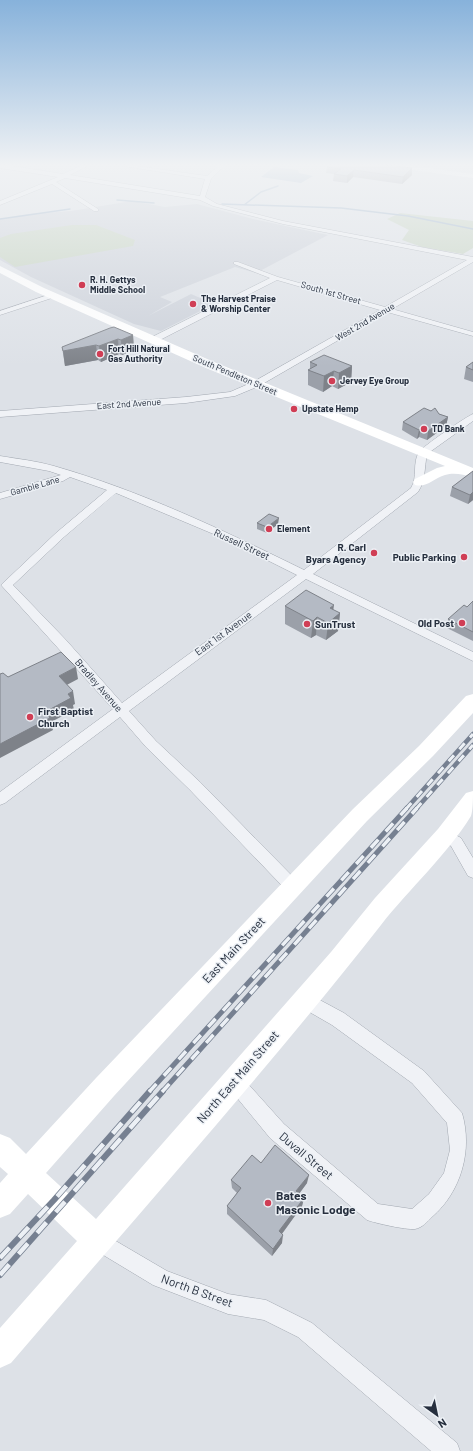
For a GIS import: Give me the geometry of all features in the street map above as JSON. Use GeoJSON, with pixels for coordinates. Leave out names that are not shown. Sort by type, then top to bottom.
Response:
{"type":"FeatureCollection","features":[{"type":"Feature","properties":{"kind":"main road","name":"South Pendleton Street"},"geometry":{"type":"LineString","coordinates":[[0,269],[54,296],[153,340],[468,471]]}},
{"type":"Feature","properties":{"kind":"main road"},"geometry":{"type":"LineString","coordinates":[[420,482],[442,471],[468,471]]}},
{"type":"Feature","properties":{"kind":"main road","name":"East Main Street"},"geometry":{"type":"LineString","coordinates":[[0,1204],[106,1087],[360,815],[426,751],[473,701]]}},
{"type":"Feature","properties":{"kind":"main road","name":"North East Main Street"},"geometry":{"type":"LineString","coordinates":[[0,1352],[235,1082],[383,906],[445,836],[473,799]]}},
{"type":"Feature","properties":{"kind":"main road","name":"North B Street"},"geometry":{"type":"LineString","coordinates":[[0,1148],[97,1240]]}},
{"type":"Feature","properties":{"kind":"street"},"geometry":{"type":"LineString","coordinates":[[327,231],[473,259]]}},
{"type":"Feature","properties":{"kind":"street","name":"West 2nd Avenue"},"geometry":{"type":"LineString","coordinates":[[256,384],[473,259]]}},
{"type":"Feature","properties":{"kind":"street","name":"South 1st Street"},"geometry":{"type":"LineString","coordinates":[[236,263],[276,278],[473,334]]}},
{"type":"Feature","properties":{"kind":"street"},"geometry":{"type":"LineString","coordinates":[[153,340],[276,278]]}},
{"type":"Feature","properties":{"kind":"street"},"geometry":{"type":"LineString","coordinates":[[0,313],[54,296]]}},
{"type":"Feature","properties":{"kind":"street","name":"East 2nd Avenue"},"geometry":{"type":"LineString","coordinates":[[0,414],[186,400],[232,394],[256,384]]}},
{"type":"Feature","properties":{"kind":"street"},"geometry":{"type":"LineString","coordinates":[[420,482],[419,469],[423,453],[473,417]]}},
{"type":"Feature","properties":{"kind":"street","name":"Russell Street"},"geometry":{"type":"LineString","coordinates":[[0,459],[30,463],[114,489],[227,536],[473,657]]}},
{"type":"Feature","properties":{"kind":"street","name":"Gamble Lane"},"geometry":{"type":"LineString","coordinates":[[0,496],[60,479],[69,474]]}},
{"type":"Feature","properties":{"kind":"street","name":"East 1st Avenue"},"geometry":{"type":"LineString","coordinates":[[0,799],[305,574],[404,499],[415,490],[420,482]]}},
{"type":"Feature","properties":{"kind":"street","name":"Bradley Avenue"},"geometry":{"type":"LineString","coordinates":[[114,489],[60,535],[7,585],[151,744],[195,786],[293,887]]}},
{"type":"Feature","properties":{"kind":"street"},"geometry":{"type":"LineString","coordinates":[[445,836],[456,842],[473,872]]}},
{"type":"Feature","properties":{"kind":"street","name":"Duvall Street"},"geometry":{"type":"LineString","coordinates":[[235,1082],[277,1131],[374,1213],[415,1219],[436,1201],[453,1177],[459,1150],[456,1118],[418,1077],[338,1019],[305,1000]]}},
{"type":"Feature","properties":{"kind":"street","name":"North B Street"},"geometry":{"type":"LineString","coordinates":[[97,1240],[160,1278],[180,1287],[228,1304],[266,1310],[305,1330],[449,1451]]}},
{"type":"Feature","properties":{"kind":"shaded area"},"geometry":{"type":"Polygon","coordinates":[[[0,231],[308,231],[328,235],[256,273],[235,267],[160,297],[172,302],[148,316],[191,294],[214,304],[161,331],[134,324],[31,277],[0,260],[0,231]]]}},
{"type":"Feature","properties":{"kind":"green space"},"geometry":{"type":"Polygon","coordinates":[[[33,231],[111,231],[135,240],[133,246],[15,267],[0,257],[0,238],[11,234],[33,231]]]}},
{"type":"Feature","properties":{"kind":"green space"},"geometry":{"type":"Polygon","coordinates":[[[409,231],[473,231],[473,248],[463,254],[422,247],[402,240],[409,231]]]}},
{"type":"Feature","properties":{"kind":"building"},"geometry":{"type":"Polygon","coordinates":[[[114,327],[133,335],[99,346],[96,345],[63,351],[62,347],[114,327]]]}},
{"type":"Feature","properties":{"kind":"building"},"geometry":{"type":"Polygon","coordinates":[[[324,355],[352,366],[339,373],[334,371],[324,376],[308,370],[317,365],[310,362],[324,355]]]}},
{"type":"Feature","properties":{"kind":"building"},"geometry":{"type":"Polygon","coordinates":[[[473,362],[473,370],[466,367],[473,362]]]}},
{"type":"Feature","properties":{"kind":"building"},"geometry":{"type":"Polygon","coordinates":[[[424,408],[431,411],[435,408],[439,414],[448,417],[428,431],[421,428],[419,430],[403,422],[424,408]]]}},
{"type":"Feature","properties":{"kind":"building"},"geometry":{"type":"Polygon","coordinates":[[[473,471],[473,492],[470,495],[452,487],[473,471]]]}},
{"type":"Feature","properties":{"kind":"building"},"geometry":{"type":"Polygon","coordinates":[[[269,514],[279,518],[267,527],[257,523],[269,514]]]}},
{"type":"Feature","properties":{"kind":"building"},"geometry":{"type":"Polygon","coordinates":[[[306,590],[334,605],[330,608],[340,613],[328,623],[317,617],[313,621],[285,606],[306,590]]]}},
{"type":"Feature","properties":{"kind":"building"},"geometry":{"type":"Polygon","coordinates":[[[473,601],[473,632],[448,619],[464,605],[467,607],[473,601]]]}},
{"type":"Feature","properties":{"kind":"building","name":"First Baptist Church"},"geometry":{"type":"Polygon","coordinates":[[[61,652],[76,667],[59,676],[73,691],[68,694],[71,698],[45,712],[50,718],[0,744],[0,674],[3,673],[8,677],[61,652]]]}},
{"type":"Feature","properties":{"kind":"building","name":"Bates Masonic Lodge"},"geometry":{"type":"Polygon","coordinates":[[[275,1145],[309,1175],[296,1191],[304,1198],[279,1231],[283,1235],[273,1249],[227,1206],[241,1188],[231,1180],[252,1155],[261,1163],[275,1145]]]}},
{"type":"Feature","properties":{"kind":"railway"},"geometry":{"type":"LineString","coordinates":[[406,809],[473,734]]}},
{"type":"Feature","properties":{"kind":"railway"},"geometry":{"type":"LineString","coordinates":[[416,809],[473,745]]}},
{"type":"Feature","properties":{"kind":"railway"},"geometry":{"type":"LineString","coordinates":[[149,1092],[407,808]]}},
{"type":"Feature","properties":{"kind":"railway"},"geometry":{"type":"LineString","coordinates":[[162,1092],[417,808]]}},
{"type":"Feature","properties":{"kind":"railway"},"geometry":{"type":"LineString","coordinates":[[0,1258],[54,1200],[150,1091]]}},
{"type":"Feature","properties":{"kind":"railway"},"geometry":{"type":"LineString","coordinates":[[0,1275],[163,1091]]}},
{"type":"Feature","properties":{"kind":"place","name":"R. H. Gettys Middle School"},"geometry":{"type":"Point","coordinates":[82,285]}},
{"type":"Feature","properties":{"kind":"place","name":"The Harvest Praise & Worship Center"},"geometry":{"type":"Point","coordinates":[193,304]}},
{"type":"Feature","properties":{"kind":"place","name":"Fort Hill Natural Gas Authority"},"geometry":{"type":"Point","coordinates":[100,354]}},
{"type":"Feature","properties":{"kind":"place","name":"Jervey Eye Group"},"geometry":{"type":"Point","coordinates":[332,381]}},
{"type":"Feature","properties":{"kind":"place","name":"Upstate Hemp"},"geometry":{"type":"Point","coordinates":[294,409]}},
{"type":"Feature","properties":{"kind":"place","name":"TD Bank"},"geometry":{"type":"Point","coordinates":[424,429]}},
{"type":"Feature","properties":{"kind":"place","name":"Element"},"geometry":{"type":"Point","coordinates":[269,529]}},
{"type":"Feature","properties":{"kind":"place","name":"R. Carl Byars Agency"},"geometry":{"type":"Point","coordinates":[374,553]}},
{"type":"Feature","properties":{"kind":"place","name":"Public Parking"},"geometry":{"type":"Point","coordinates":[464,557]}},
{"type":"Feature","properties":{"kind":"place","name":"Old Post"},"geometry":{"type":"Point","coordinates":[462,623]}},
{"type":"Feature","properties":{"kind":"place","name":"SunTrust"},"geometry":{"type":"Point","coordinates":[307,624]}},
{"type":"Feature","properties":{"kind":"place","name":"First Baptist Church"},"geometry":{"type":"Point","coordinates":[30,717]}},
{"type":"Feature","properties":{"kind":"place","name":"Bates Masonic Lodge"},"geometry":{"type":"Point","coordinates":[268,1203]}}]}
